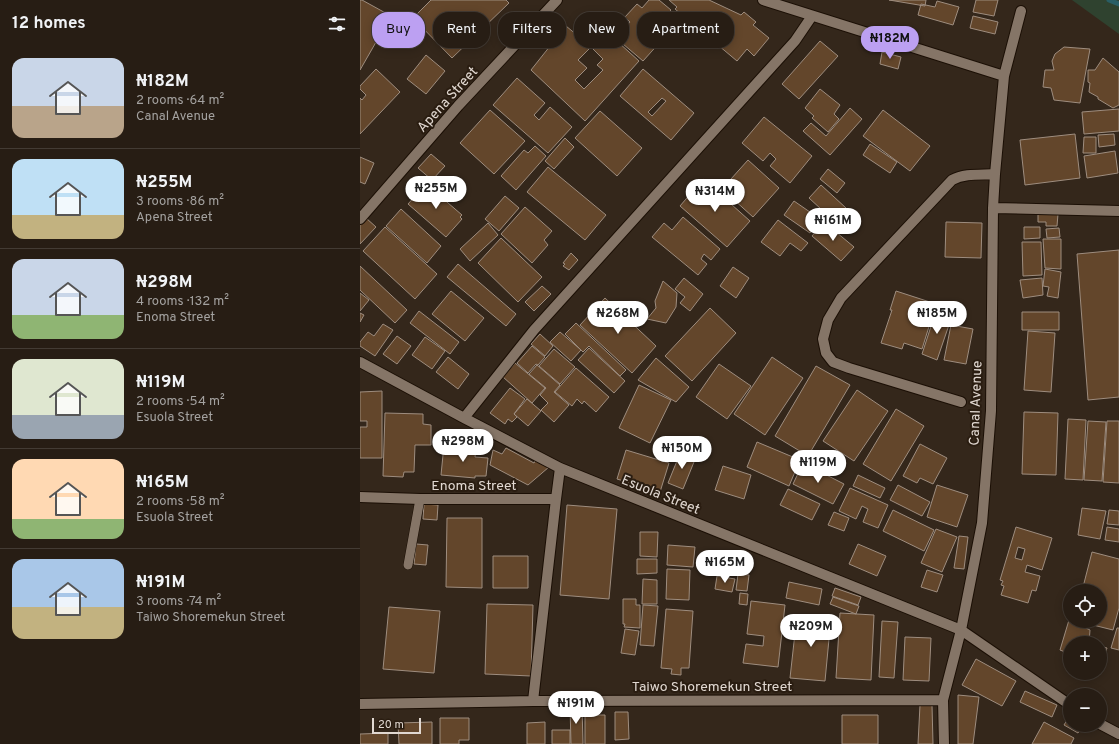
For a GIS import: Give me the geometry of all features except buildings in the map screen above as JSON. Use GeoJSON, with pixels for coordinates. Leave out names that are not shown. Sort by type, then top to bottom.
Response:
{"type":"FeatureCollection","features":[{"type":"Feature","properties":{"kind":"street","name":"Apena Street"},"geometry":{"type":"LineString","coordinates":[[360,219],[458,106],[557,0]]}},
{"type":"Feature","properties":{"kind":"street"},"geometry":{"type":"LineString","coordinates":[[763,0],[1004,76]]}},
{"type":"Feature","properties":{"kind":"street","name":"Canal Avenue"},"geometry":{"type":"LineString","coordinates":[[944,744],[943,700],[961,630],[982,523],[991,411],[993,208],[995,174],[1004,76],[1021,11]]}},
{"type":"Feature","properties":{"kind":"street"},"geometry":{"type":"LineString","coordinates":[[464,418],[534,330],[794,41],[812,16]]}},
{"type":"Feature","properties":{"kind":"street"},"geometry":{"type":"LineString","coordinates":[[961,402],[856,371],[833,362],[826,353],[823,339],[828,320],[841,298],[952,180],[962,176],[995,174]]}},
{"type":"Feature","properties":{"kind":"street"},"geometry":{"type":"LineString","coordinates":[[993,208],[1119,211]]}},
{"type":"Feature","properties":{"kind":"street","name":"Esuola Street"},"geometry":{"type":"LineString","coordinates":[[360,362],[560,468],[961,630],[1063,700]]}},
{"type":"Feature","properties":{"kind":"street"},"geometry":{"type":"LineString","coordinates":[[534,701],[560,468]]}},
{"type":"Feature","properties":{"kind":"street","name":"Enoma Street"},"geometry":{"type":"LineString","coordinates":[[360,496],[420,499],[556,499]]}},
{"type":"Feature","properties":{"kind":"street","name":"Taiwo Shoremekun Street"},"geometry":{"type":"LineString","coordinates":[[360,704],[534,701],[943,700]]}},
{"type":"Feature","properties":{"kind":"street"},"geometry":{"type":"LineString","coordinates":[[1107,728],[1119,734]]}},
{"type":"Feature","properties":{"kind":"lane"},"geometry":{"type":"LineString","coordinates":[[408,565],[420,499]]}},
{"type":"Feature","properties":{"kind":"green space"},"geometry":{"type":"Polygon","coordinates":[[[1072,0],[1119,0],[1119,34],[1072,0]]]}},
{"type":"Feature","properties":{"kind":"waterway"},"geometry":{"type":"LineString","coordinates":[[1109,0],[1119,4]]}}]}
